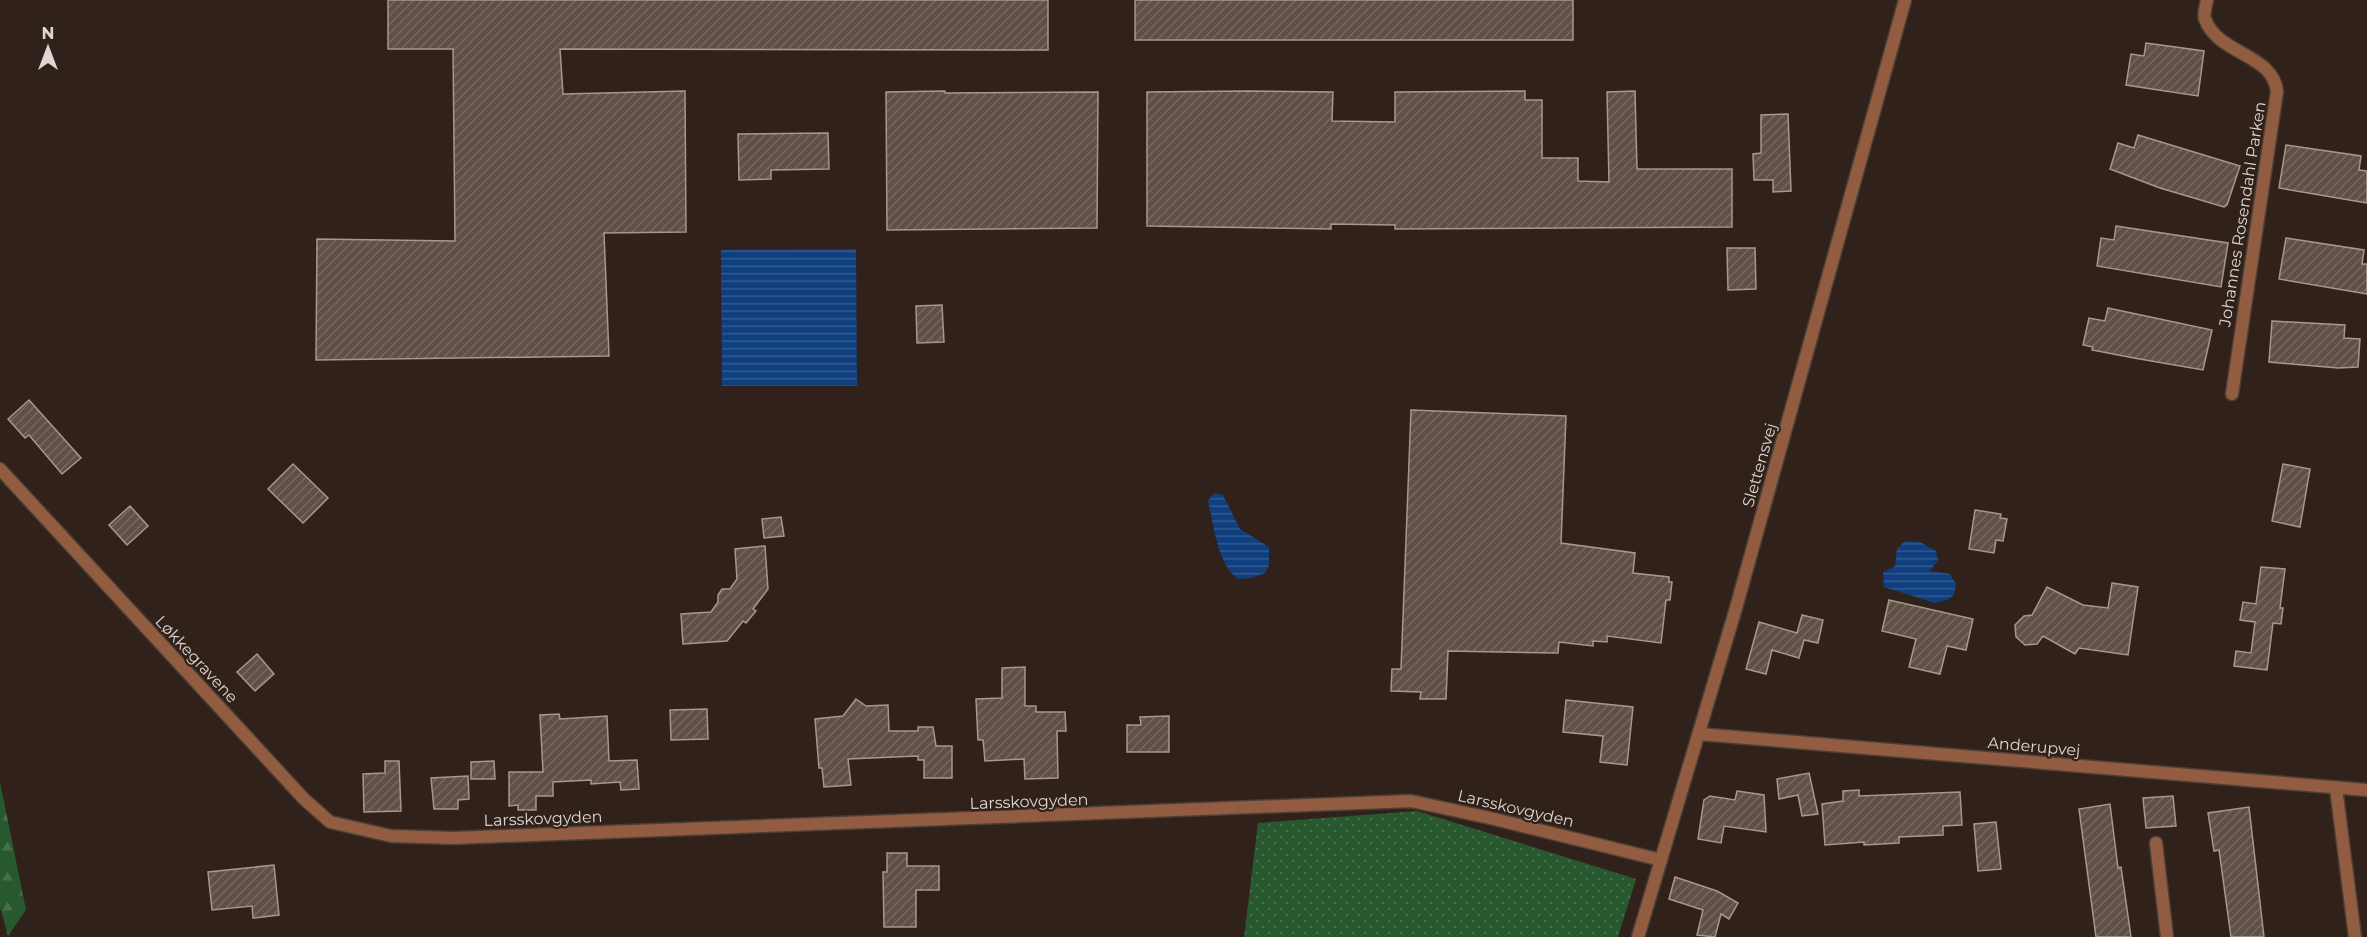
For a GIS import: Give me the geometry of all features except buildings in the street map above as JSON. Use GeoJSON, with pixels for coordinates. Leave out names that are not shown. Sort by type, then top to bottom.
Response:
{"type":"FeatureCollection","features":[{"type":"Feature","properties":{"kind":"street","name":"Slettensvej"},"geometry":{"type":"LineString","coordinates":[[1638,937],[1788,425],[1905,0]]}},
{"type":"Feature","properties":{"kind":"street","name":"Johannes Rosendahl Parken"},"geometry":{"type":"LineString","coordinates":[[2206,0],[2204,17],[2213,33],[2224,44],[2265,67],[2276,80],[2277,91],[2232,394]]}},
{"type":"Feature","properties":{"kind":"street","name":"Løkkegravene"},"geometry":{"type":"LineString","coordinates":[[0,469],[304,799],[330,822],[391,836]]}},
{"type":"Feature","properties":{"kind":"street","name":"Anderupvej"},"geometry":{"type":"LineString","coordinates":[[1699,734],[2367,790]]}},
{"type":"Feature","properties":{"kind":"street"},"geometry":{"type":"LineString","coordinates":[[2336,788],[2355,937]]}},
{"type":"Feature","properties":{"kind":"street","name":"Larsskovgyden"},"geometry":{"type":"LineString","coordinates":[[391,836],[476,837],[1411,801],[1661,860]]}},
{"type":"Feature","properties":{"kind":"street"},"geometry":{"type":"LineString","coordinates":[[2156,843],[2167,937]]}},
{"type":"Feature","properties":{"kind":"green space"},"geometry":{"type":"Polygon","coordinates":[[[0,782],[26,910],[8,936],[0,907],[0,782]]]}},
{"type":"Feature","properties":{"kind":"green space"},"geometry":{"type":"Polygon","coordinates":[[[1417,811],[1636,879],[1618,937],[1244,937],[1258,823],[1417,811]]]}},
{"type":"Feature","properties":{"kind":"water"},"geometry":{"type":"Polygon","coordinates":[[[856,249],[857,386],[722,386],[721,250],[856,249]]]}},
{"type":"Feature","properties":{"kind":"water"},"geometry":{"type":"Polygon","coordinates":[[[1214,493],[1223,495],[1240,529],[1269,547],[1269,565],[1265,573],[1251,578],[1238,579],[1225,564],[1217,543],[1208,501],[1214,493]]]}},
{"type":"Feature","properties":{"kind":"water"},"geometry":{"type":"Polygon","coordinates":[[[1905,541],[1920,542],[1936,551],[1938,560],[1930,571],[1950,574],[1956,584],[1954,595],[1947,600],[1935,603],[1884,587],[1883,572],[1895,566],[1897,549],[1905,541]]]}}]}
